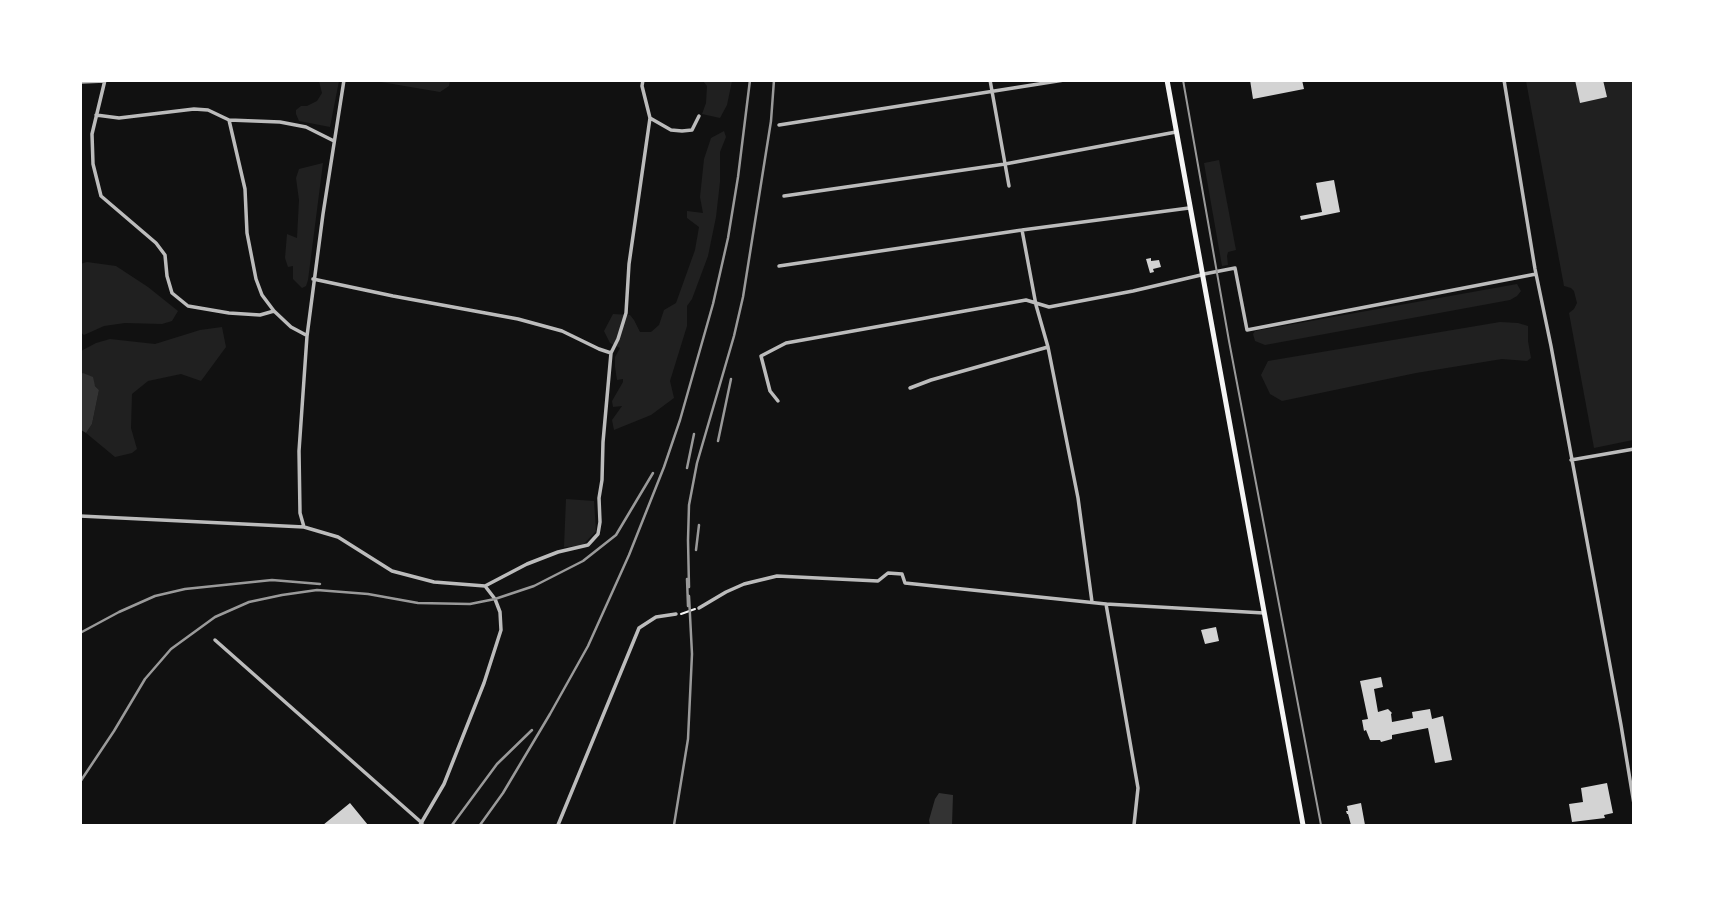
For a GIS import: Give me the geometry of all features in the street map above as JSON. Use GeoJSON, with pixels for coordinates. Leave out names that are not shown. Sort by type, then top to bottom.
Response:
{"type":"FeatureCollection","features":[{"type":"Feature","properties":{"kind":"main road"},"geometry":{"type":"LineString","coordinates":[[1167,80],[1303,825]]}},
{"type":"Feature","properties":{"kind":"street"},"geometry":{"type":"LineString","coordinates":[[304,527],[300,513],[299,450],[307,336],[313,279],[344,80]]}},
{"type":"Feature","properties":{"kind":"street"},"geometry":{"type":"LineString","coordinates":[[80,516],[304,527],[338,537],[392,571],[434,582],[485,586],[527,564],[587,545],[598,534],[600,522],[599,498],[611,352],[626,313],[629,264],[650,118],[643,80]]}},
{"type":"Feature","properties":{"kind":"street"},"geometry":{"type":"LineString","coordinates":[[990,80],[1009,186]]}},
{"type":"Feature","properties":{"kind":"street"},"geometry":{"type":"LineString","coordinates":[[779,125],[1065,80]]}},
{"type":"Feature","properties":{"kind":"street"},"geometry":{"type":"LineString","coordinates":[[1504,80],[1536,274],[1621,725],[1633,804]]}},
{"type":"Feature","properties":{"kind":"street"},"geometry":{"type":"LineString","coordinates":[[80,82],[105,81],[92,134],[93,164],[101,196],[156,243],[165,255],[172,293],[188,306],[260,316],[274,311]]}},
{"type":"Feature","properties":{"kind":"street"},"geometry":{"type":"LineString","coordinates":[[96,115],[120,118],[194,109],[208,110],[229,120],[280,122],[306,127],[334,141]]}},
{"type":"Feature","properties":{"kind":"street"},"geometry":{"type":"LineString","coordinates":[[650,118],[671,130],[682,131],[692,130],[699,116]]}},
{"type":"Feature","properties":{"kind":"street"},"geometry":{"type":"LineString","coordinates":[[229,120],[245,189],[247,233],[261,295],[291,327],[307,336]]}},
{"type":"Feature","properties":{"kind":"street"},"geometry":{"type":"LineString","coordinates":[[784,197],[1005,164],[1176,132]]}},
{"type":"Feature","properties":{"kind":"street"},"geometry":{"type":"LineString","coordinates":[[779,265],[1189,208]]}},
{"type":"Feature","properties":{"kind":"street"},"geometry":{"type":"LineString","coordinates":[[1022,230],[1078,498],[1092,602]]}},
{"type":"Feature","properties":{"kind":"street"},"geometry":{"type":"LineString","coordinates":[[778,401],[770,391],[761,356],[786,343],[1026,300],[1049,307],[1235,268],[1247,330],[1536,274]]}},
{"type":"Feature","properties":{"kind":"street"},"geometry":{"type":"LineString","coordinates":[[313,279],[518,319],[562,331],[611,352]]}},
{"type":"Feature","properties":{"kind":"street"},"geometry":{"type":"LineString","coordinates":[[910,388],[1048,347]]}},
{"type":"Feature","properties":{"kind":"street"},"geometry":{"type":"LineString","coordinates":[[1571,460],[1633,449]]}},
{"type":"Feature","properties":{"kind":"street"},"geometry":{"type":"LineString","coordinates":[[699,608],[744,584],[777,576],[878,581],[888,573],[902,574],[905,583],[1106,604],[1264,613]]}},
{"type":"Feature","properties":{"kind":"street"},"geometry":{"type":"LineString","coordinates":[[215,640],[421,824],[444,785],[484,683],[501,630],[500,612],[495,599],[485,586]]}},
{"type":"Feature","properties":{"kind":"street"},"geometry":{"type":"LineString","coordinates":[[1106,604],[1138,788],[1134,825]]}},
{"type":"Feature","properties":{"kind":"street"},"geometry":{"type":"LineString","coordinates":[[558,825],[639,628],[656,617],[676,614]]}},
{"type":"Feature","properties":{"kind":"path"},"geometry":{"type":"LineString","coordinates":[[676,614],[699,608]]}},
{"type":"Feature","properties":{"kind":"shaded area"},"geometry":{"type":"Polygon","coordinates":[[[319,81],[339,81],[330,127],[299,121],[296,114],[296,110],[301,106],[317,101],[322,93],[319,81]]]}},
{"type":"Feature","properties":{"kind":"shaded area"},"geometry":{"type":"Polygon","coordinates":[[[375,81],[450,81],[449,86],[440,92],[375,81]]]}},
{"type":"Feature","properties":{"kind":"shaded area"},"geometry":{"type":"Polygon","coordinates":[[[703,81],[732,81],[727,105],[720,118],[702,114],[707,86],[703,81]]]}},
{"type":"Feature","properties":{"kind":"shaded area"},"geometry":{"type":"Polygon","coordinates":[[[1526,81],[1633,81],[1633,440],[1594,448],[1569,313],[1577,303],[1574,291],[1564,286],[1526,81]]]}},
{"type":"Feature","properties":{"kind":"shaded area"},"geometry":{"type":"Polygon","coordinates":[[[724,131],[726,137],[720,152],[716,217],[708,256],[687,306],[687,326],[670,381],[674,398],[651,415],[614,430],[612,420],[622,406],[613,407],[612,401],[623,382],[623,379],[617,380],[615,367],[615,357],[620,348],[610,343],[604,331],[613,314],[630,315],[640,332],[651,332],[659,325],[664,310],[676,303],[695,250],[699,227],[687,218],[687,211],[703,213],[700,197],[704,159],[711,138],[724,131]]]}},
{"type":"Feature","properties":{"kind":"shaded area"},"geometry":{"type":"Polygon","coordinates":[[[1219,160],[1236,250],[1228,252],[1228,265],[1222,266],[1204,163],[1219,160]]]}},
{"type":"Feature","properties":{"kind":"shaded area"},"geometry":{"type":"Polygon","coordinates":[[[323,163],[308,280],[302,288],[293,279],[293,266],[288,267],[285,258],[287,234],[297,238],[299,200],[296,178],[299,169],[323,163]]]}},
{"type":"Feature","properties":{"kind":"shaded area"},"geometry":{"type":"Polygon","coordinates":[[[87,262],[116,266],[148,287],[178,311],[172,321],[162,324],[125,323],[104,326],[84,335],[80,332],[80,264],[87,262]]]}},
{"type":"Feature","properties":{"kind":"shaded area"},"geometry":{"type":"Polygon","coordinates":[[[1517,284],[1521,291],[1510,300],[1265,345],[1255,341],[1253,334],[1255,331],[1517,284]]]}},
{"type":"Feature","properties":{"kind":"shaded area"},"geometry":{"type":"Polygon","coordinates":[[[1500,322],[1528,326],[1531,358],[1527,361],[1502,359],[1416,373],[1282,401],[1270,394],[1261,375],[1268,361],[1500,322]]]}},
{"type":"Feature","properties":{"kind":"shaded area"},"geometry":{"type":"Polygon","coordinates":[[[222,327],[226,347],[201,381],[181,374],[148,381],[132,394],[131,428],[137,449],[132,453],[115,457],[86,433],[92,424],[99,390],[81,374],[81,351],[110,339],[155,344],[200,330],[222,327]]]}},
{"type":"Feature","properties":{"kind":"shaded area"},"geometry":{"type":"Polygon","coordinates":[[[80,374],[93,377],[99,390],[92,424],[86,433],[81,430],[80,374]]]}},
{"type":"Feature","properties":{"kind":"shaded area"},"geometry":{"type":"Polygon","coordinates":[[[566,499],[594,501],[596,531],[582,546],[564,547],[566,499]]]}},
{"type":"Feature","properties":{"kind":"shaded area"},"geometry":{"type":"Polygon","coordinates":[[[939,793],[953,795],[952,825],[930,825],[929,820],[939,793]]]}},
{"type":"Feature","properties":{"kind":"building"},"geometry":{"type":"Polygon","coordinates":[[[1250,80],[1302,80],[1304,89],[1253,99],[1250,80]]]}},
{"type":"Feature","properties":{"kind":"building"},"geometry":{"type":"Polygon","coordinates":[[[1575,80],[1603,80],[1607,97],[1580,103],[1575,80]]]}},
{"type":"Feature","properties":{"kind":"building"},"geometry":{"type":"Polygon","coordinates":[[[1334,180],[1340,212],[1301,220],[1300,216],[1322,212],[1316,183],[1334,180]]]}},
{"type":"Feature","properties":{"kind":"building"},"geometry":{"type":"Polygon","coordinates":[[[1151,258],[1151,261],[1159,260],[1161,267],[1150,273],[1146,259],[1151,258]]]}},
{"type":"Feature","properties":{"kind":"building"},"geometry":{"type":"Polygon","coordinates":[[[1216,627],[1219,641],[1205,644],[1201,630],[1216,627]]]}},
{"type":"Feature","properties":{"kind":"building"},"geometry":{"type":"Polygon","coordinates":[[[1381,677],[1383,687],[1374,689],[1378,712],[1388,709],[1392,713],[1392,722],[1413,718],[1412,712],[1430,709],[1432,719],[1443,716],[1452,760],[1435,763],[1428,728],[1392,735],[1392,739],[1381,742],[1370,740],[1366,730],[1364,731],[1362,720],[1368,719],[1360,681],[1381,677]]]}},
{"type":"Feature","properties":{"kind":"building"},"geometry":{"type":"Polygon","coordinates":[[[1607,783],[1613,813],[1604,815],[1605,818],[1572,822],[1569,804],[1583,802],[1581,788],[1607,783]]]}},
{"type":"Feature","properties":{"kind":"building"},"geometry":{"type":"Polygon","coordinates":[[[350,803],[368,825],[323,825],[350,803]]]}},
{"type":"Feature","properties":{"kind":"building"},"geometry":{"type":"Polygon","coordinates":[[[1361,803],[1365,825],[1351,825],[1347,806],[1361,803]]]}},
{"type":"Feature","properties":{"kind":"tram line"},"geometry":{"type":"LineString","coordinates":[[1183,80],[1229,341],[1321,825]]}},
{"type":"Feature","properties":{"kind":"railway"},"geometry":{"type":"LineString","coordinates":[[480,825],[503,793],[588,646],[629,555],[664,467],[713,304],[728,238],[750,80]]}},
{"type":"Feature","properties":{"kind":"railway"},"geometry":{"type":"LineString","coordinates":[[689,587],[689,505],[697,463],[743,297],[771,121],[774,80]]}},
{"type":"Feature","properties":{"kind":"railway"},"geometry":{"type":"LineString","coordinates":[[718,441],[731,379]]}},
{"type":"Feature","properties":{"kind":"railway"},"geometry":{"type":"LineString","coordinates":[[687,468],[694,434]]}},
{"type":"Feature","properties":{"kind":"railway"},"geometry":{"type":"LineString","coordinates":[[80,782],[145,679],[171,649],[215,617],[249,602],[317,590],[368,594],[418,603],[470,604],[495,599],[534,586],[583,561],[616,535],[653,473]]}},
{"type":"Feature","properties":{"kind":"railway"},"geometry":{"type":"LineString","coordinates":[[696,550],[699,525]]}},
{"type":"Feature","properties":{"kind":"railway"},"geometry":{"type":"LineString","coordinates":[[687,579],[688,606]]}},
{"type":"Feature","properties":{"kind":"railway"},"geometry":{"type":"LineString","coordinates":[[80,633],[155,596],[185,589],[272,580],[320,584]]}},
{"type":"Feature","properties":{"kind":"railway"},"geometry":{"type":"LineString","coordinates":[[674,825],[688,739],[692,654],[689,596]]}},
{"type":"Feature","properties":{"kind":"railway"},"geometry":{"type":"LineString","coordinates":[[452,825],[497,764],[532,730]]}}]}
